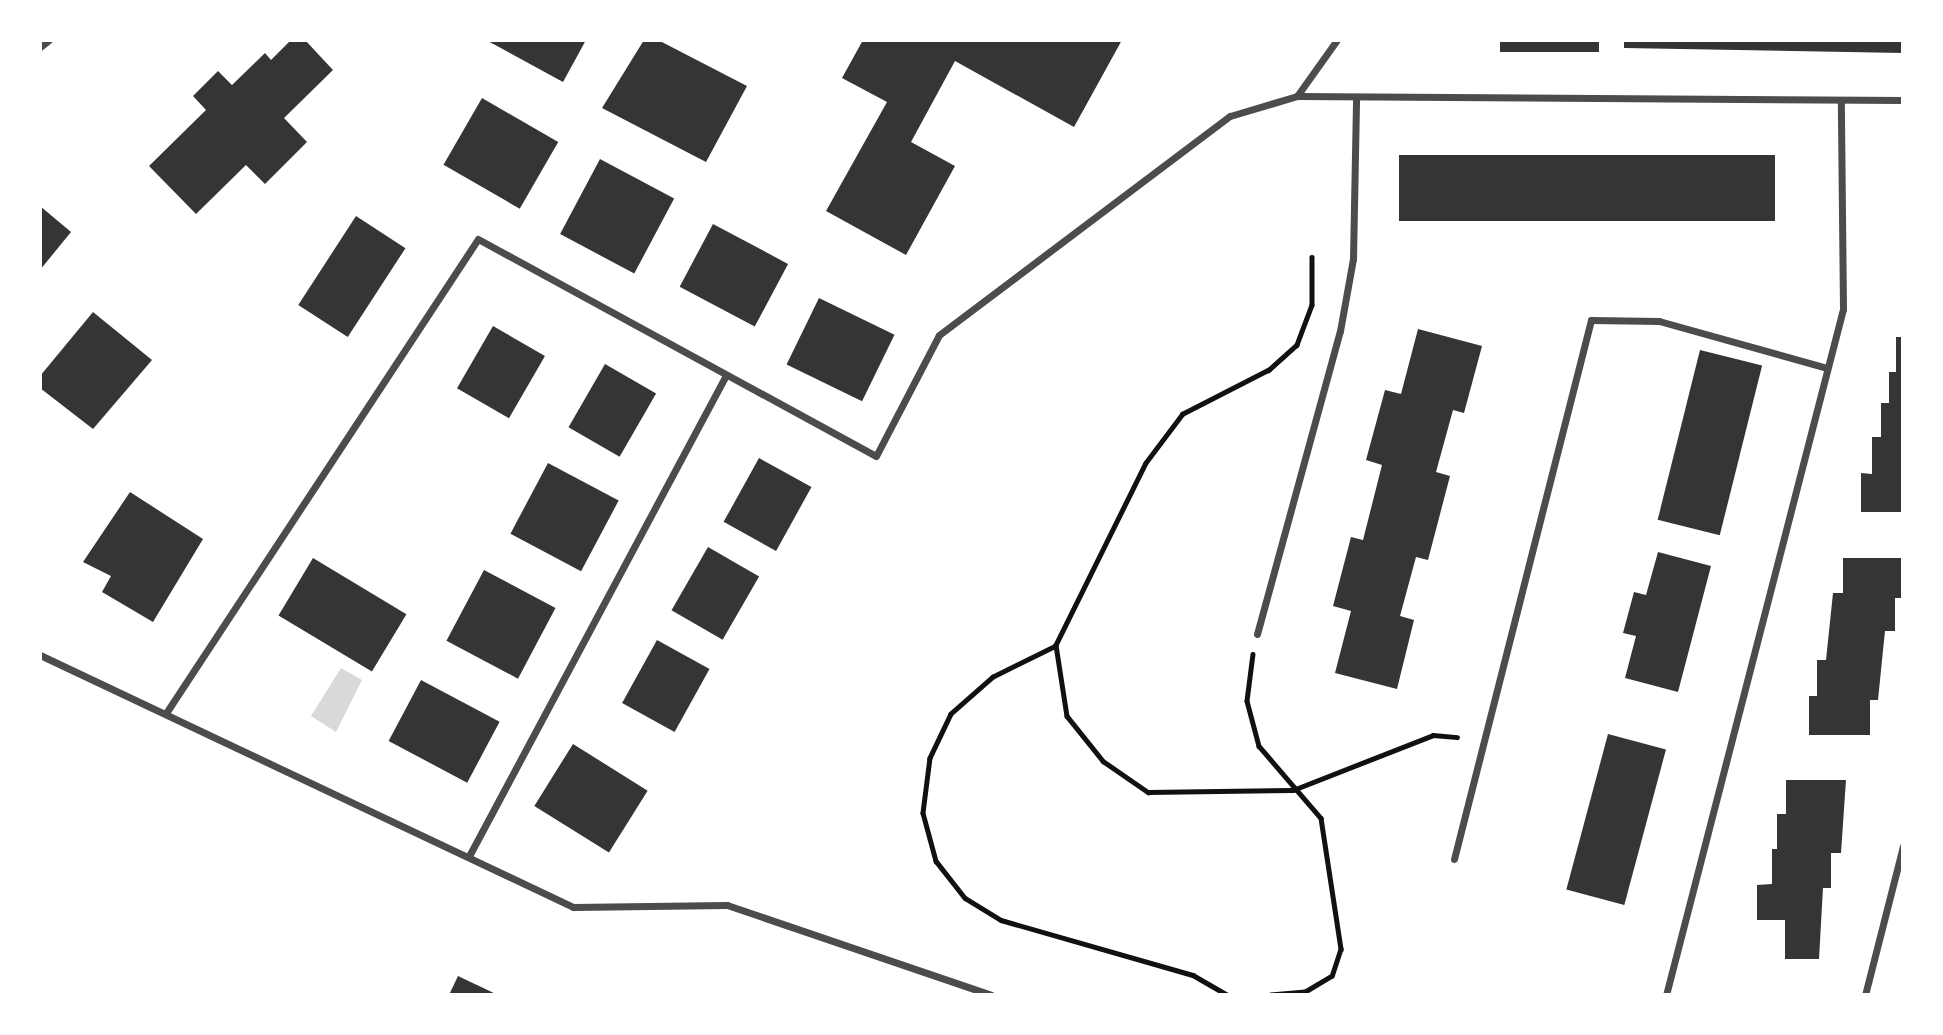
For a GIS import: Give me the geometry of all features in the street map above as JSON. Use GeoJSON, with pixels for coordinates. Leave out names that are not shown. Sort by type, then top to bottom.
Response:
{"type":"FeatureCollection","features":[{"type":"Feature","properties":{"kind":"street"},"geometry":{"type":"LineString","coordinates":[[40,47],[48,40]]}},
{"type":"Feature","properties":{"kind":"street"},"geometry":{"type":"LineString","coordinates":[[1297,96],[1337,40]]}},
{"type":"Feature","properties":{"kind":"street"},"geometry":{"type":"LineString","coordinates":[[166,713],[478,239],[876,456],[939,335],[1230,117],[1297,96],[1903,100]]}},
{"type":"Feature","properties":{"kind":"street"},"geometry":{"type":"LineString","coordinates":[[1257,634],[1342,319],[1353,259],[1356,98]]}},
{"type":"Feature","properties":{"kind":"street"},"geometry":{"type":"LineString","coordinates":[[1666,995],[1843,309],[1841,101]]}},
{"type":"Feature","properties":{"kind":"street"},"geometry":{"type":"LineString","coordinates":[[1454,859],[1591,320],[1659,321],[1827,368]]}},
{"type":"Feature","properties":{"kind":"street"},"geometry":{"type":"LineString","coordinates":[[469,856],[726,375]]}},
{"type":"Feature","properties":{"kind":"street"},"geometry":{"type":"LineString","coordinates":[[40,655],[573,907],[727,905],[990,995]]}},
{"type":"Feature","properties":{"kind":"street"},"geometry":{"type":"LineString","coordinates":[[1865,995],[1903,846]]}},
{"type":"Feature","properties":{"kind":"path"},"geometry":{"type":"LineString","coordinates":[[1312,257],[1312,305],[1297,345],[1269,370],[1183,414],[1146,463],[1056,645],[1067,716],[1103,761],[1148,792],[1293,790],[1433,735],[1457,737]]}},
{"type":"Feature","properties":{"kind":"path"},"geometry":{"type":"LineString","coordinates":[[1257,634],[1247,701],[1259,746],[1293,790],[1321,818],[1341,949],[1332,976],[1305,992],[1271,995]]}},
{"type":"Feature","properties":{"kind":"path"},"geometry":{"type":"LineString","coordinates":[[1056,645],[993,677],[951,714],[930,758],[923,813],[936,861],[965,898],[1002,920],[1193,975],[1227,995]]}},
{"type":"Feature","properties":{"kind":"shaded area"},"geometry":{"type":"Polygon","coordinates":[[[341,668],[362,680],[336,732],[311,716],[341,668]]]}},
{"type":"Feature","properties":{"kind":"building"},"geometry":{"type":"Polygon","coordinates":[[[291,40],[305,40],[333,70],[284,118],[307,142],[265,184],[246,165],[196,214],[149,166],[206,110],[193,96],[218,71],[232,85],[265,53],[271,60],[291,40]]]}},
{"type":"Feature","properties":{"kind":"building"},"geometry":{"type":"Polygon","coordinates":[[[486,40],[586,40],[563,82],[486,40]]]}},
{"type":"Feature","properties":{"kind":"building"},"geometry":{"type":"Polygon","coordinates":[[[644,40],[658,40],[747,86],[706,162],[602,108],[644,40]]]}},
{"type":"Feature","properties":{"kind":"building"},"geometry":{"type":"Polygon","coordinates":[[[863,40],[1122,40],[1074,127],[955,61],[911,142],[955,166],[906,255],[826,211],[887,102],[842,78],[863,40]]]}},
{"type":"Feature","properties":{"kind":"building"},"geometry":{"type":"Polygon","coordinates":[[[1500,40],[1599,40],[1599,52],[1500,52],[1500,40]]]}},
{"type":"Feature","properties":{"kind":"building"},"geometry":{"type":"Polygon","coordinates":[[[1624,40],[1903,40],[1903,53],[1624,48],[1624,40]]]}},
{"type":"Feature","properties":{"kind":"building"},"geometry":{"type":"Polygon","coordinates":[[[482,98],[558,142],[520,209],[444,165],[482,98]]]}},
{"type":"Feature","properties":{"kind":"building"},"geometry":{"type":"Polygon","coordinates":[[[1399,155],[1775,155],[1775,221],[1399,221],[1399,155]]]}},
{"type":"Feature","properties":{"kind":"building"},"geometry":{"type":"Polygon","coordinates":[[[600,159],[674,198],[634,273],[560,234],[600,159]]]}},
{"type":"Feature","properties":{"kind":"building"},"geometry":{"type":"Polygon","coordinates":[[[40,206],[71,232],[40,270],[40,206]]]}},
{"type":"Feature","properties":{"kind":"building"},"geometry":{"type":"Polygon","coordinates":[[[356,216],[405,248],[348,337],[298,305],[356,216]]]}},
{"type":"Feature","properties":{"kind":"building"},"geometry":{"type":"Polygon","coordinates":[[[713,224],[788,264],[755,327],[680,287],[713,224]]]}},
{"type":"Feature","properties":{"kind":"building"},"geometry":{"type":"Polygon","coordinates":[[[819,298],[894,335],[862,401],[787,365],[819,298]]]}},
{"type":"Feature","properties":{"kind":"building"},"geometry":{"type":"Polygon","coordinates":[[[93,312],[152,360],[93,429],[40,388],[40,376],[93,312]]]}},
{"type":"Feature","properties":{"kind":"building"},"geometry":{"type":"Polygon","coordinates":[[[493,326],[545,356],[509,418],[457,388],[493,326]]]}},
{"type":"Feature","properties":{"kind":"building"},"geometry":{"type":"Polygon","coordinates":[[[1418,329],[1482,346],[1464,413],[1453,410],[1436,472],[1450,476],[1428,560],[1416,557],[1400,616],[1414,620],[1397,689],[1335,673],[1351,611],[1333,606],[1351,537],[1363,540],[1382,465],[1366,460],[1385,390],[1401,394],[1418,329]]]}},
{"type":"Feature","properties":{"kind":"building"},"geometry":{"type":"Polygon","coordinates":[[[1896,337],[1903,337],[1903,512],[1861,512],[1861,473],[1872,474],[1872,437],[1881,437],[1881,403],[1889,403],[1889,372],[1896,372],[1896,337]]]}},
{"type":"Feature","properties":{"kind":"building"},"geometry":{"type":"Polygon","coordinates":[[[1700,350],[1762,365],[1720,535],[1658,520],[1700,350]]]}},
{"type":"Feature","properties":{"kind":"building"},"geometry":{"type":"Polygon","coordinates":[[[605,364],[656,393],[620,457],[568,427],[605,364]]]}},
{"type":"Feature","properties":{"kind":"building"},"geometry":{"type":"Polygon","coordinates":[[[759,458],[811,487],[776,551],[724,522],[759,458]]]}},
{"type":"Feature","properties":{"kind":"building"},"geometry":{"type":"Polygon","coordinates":[[[548,463],[619,501],[581,571],[510,534],[548,463]]]}},
{"type":"Feature","properties":{"kind":"building"},"geometry":{"type":"Polygon","coordinates":[[[130,492],[203,539],[153,622],[102,592],[111,576],[83,562],[130,492]]]}},
{"type":"Feature","properties":{"kind":"building"},"geometry":{"type":"Polygon","coordinates":[[[708,547],[759,576],[723,640],[672,610],[708,547]]]}},
{"type":"Feature","properties":{"kind":"building"},"geometry":{"type":"Polygon","coordinates":[[[1658,552],[1711,566],[1678,692],[1625,678],[1636,636],[1623,633],[1634,592],[1646,595],[1658,552]]]}},
{"type":"Feature","properties":{"kind":"building"},"geometry":{"type":"Polygon","coordinates":[[[313,558],[406,614],[372,672],[278,615],[313,558]]]}},
{"type":"Feature","properties":{"kind":"building"},"geometry":{"type":"Polygon","coordinates":[[[1843,558],[1902,558],[1902,598],[1895,598],[1895,631],[1885,631],[1878,700],[1870,700],[1870,735],[1809,735],[1809,696],[1817,696],[1817,660],[1826,660],[1833,593],[1843,593],[1843,558]]]}},
{"type":"Feature","properties":{"kind":"building"},"geometry":{"type":"Polygon","coordinates":[[[484,570],[556,608],[518,679],[446,641],[484,570]]]}},
{"type":"Feature","properties":{"kind":"building"},"geometry":{"type":"Polygon","coordinates":[[[657,640],[709,669],[675,732],[622,703],[657,640]]]}},
{"type":"Feature","properties":{"kind":"building"},"geometry":{"type":"Polygon","coordinates":[[[421,680],[500,722],[467,783],[389,741],[421,680]]]}},
{"type":"Feature","properties":{"kind":"building"},"geometry":{"type":"Polygon","coordinates":[[[1608,734],[1666,750],[1624,905],[1566,890],[1608,734]]]}},
{"type":"Feature","properties":{"kind":"building"},"geometry":{"type":"Polygon","coordinates":[[[573,744],[648,791],[609,853],[534,806],[573,744]]]}},
{"type":"Feature","properties":{"kind":"building"},"geometry":{"type":"Polygon","coordinates":[[[1786,780],[1846,780],[1841,853],[1831,853],[1831,888],[1823,888],[1819,959],[1785,959],[1785,920],[1757,920],[1757,885],[1772,884],[1772,849],[1777,849],[1777,814],[1786,814],[1786,780]]]}},
{"type":"Feature","properties":{"kind":"building"},"geometry":{"type":"Polygon","coordinates":[[[458,976],[498,995],[449,995],[458,976]]]}}]}
